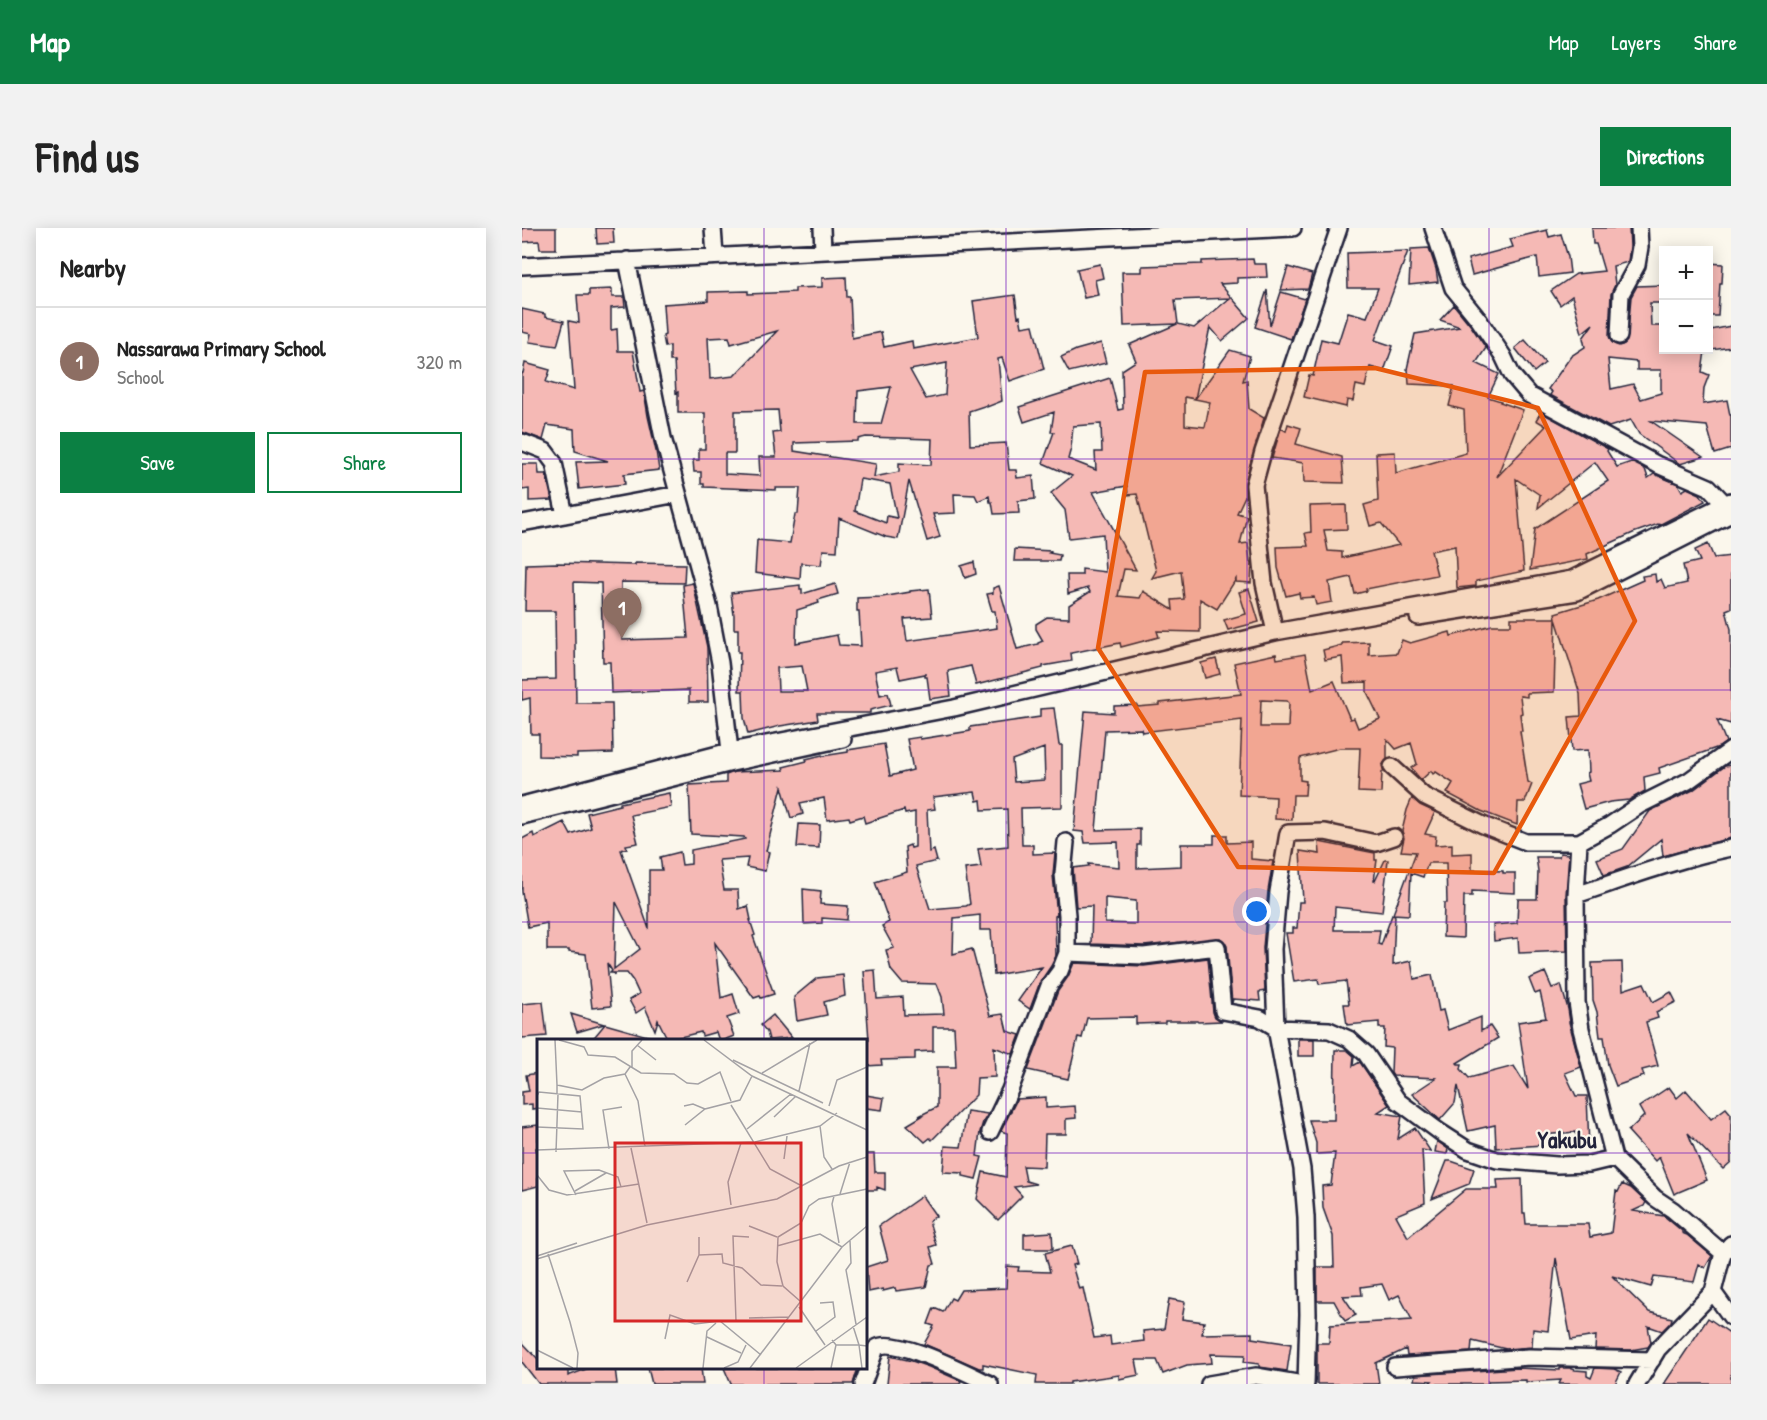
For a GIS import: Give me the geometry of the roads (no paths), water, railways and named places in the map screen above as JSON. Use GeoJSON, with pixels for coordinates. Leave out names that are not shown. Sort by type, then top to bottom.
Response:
{"type":"FeatureCollection","features":[{"type":"Feature","properties":{"kind":"street"},"geometry":{"type":"LineString","coordinates":[[713,228],[715,255]]}},
{"type":"Feature","properties":{"kind":"street"},"geometry":{"type":"LineString","coordinates":[[822,228],[823,250]]}},
{"type":"Feature","properties":{"kind":"street"},"geometry":{"type":"LineString","coordinates":[[522,266],[1293,228]]}},
{"type":"Feature","properties":{"kind":"street"},"geometry":{"type":"LineString","coordinates":[[1275,632],[1264,583],[1254,485],[1263,452],[1339,228]]}},
{"type":"Feature","properties":{"kind":"street"},"geometry":{"type":"LineString","coordinates":[[1433,228],[1453,288],[1479,320],[1503,356],[1512,375],[1528,395],[1658,465],[1709,488],[1729,506]]}},
{"type":"Feature","properties":{"kind":"street"},"geometry":{"type":"LineString","coordinates":[[1619,336],[1621,294],[1637,265],[1640,247],[1639,228]]}},
{"type":"Feature","properties":{"kind":"street"},"geometry":{"type":"LineString","coordinates":[[627,260],[663,438],[709,606],[720,663],[730,751]]}},
{"type":"Feature","properties":{"kind":"street"},"geometry":{"type":"LineString","coordinates":[[522,442],[545,451],[554,463],[565,515]]}},
{"type":"Feature","properties":{"kind":"street"},"geometry":{"type":"LineString","coordinates":[[522,523],[678,494]]}},
{"type":"Feature","properties":{"kind":"street"},"geometry":{"type":"LineString","coordinates":[[522,805],[730,751],[954,708],[1275,632],[1572,579],[1729,506]]}},
{"type":"Feature","properties":{"kind":"street"},"geometry":{"type":"LineString","coordinates":[[522,816],[732,764],[1277,642],[1577,592],[1729,506]]}},
{"type":"Feature","properties":{"kind":"street"},"geometry":{"type":"LineString","coordinates":[[1392,768],[1424,796],[1483,825],[1526,842],[1579,842],[1640,805],[1688,781],[1731,750]]}},
{"type":"Feature","properties":{"kind":"street"},"geometry":{"type":"LineString","coordinates":[[1209,1384],[1256,1376],[1305,1384],[1308,1314],[1306,1217],[1302,1169],[1276,1028],[1273,949],[1278,892],[1288,833],[1325,832],[1376,843],[1394,837]]}},
{"type":"Feature","properties":{"kind":"street"},"geometry":{"type":"LineString","coordinates":[[990,1132],[1010,1090],[1049,986],[1060,971],[1067,953],[1067,915],[1063,874],[1065,842]]}},
{"type":"Feature","properties":{"kind":"street"},"geometry":{"type":"LineString","coordinates":[[1579,842],[1576,895],[1577,1002],[1581,1029],[1614,1158],[1655,1198],[1727,1249],[1713,1292],[1658,1349],[1637,1384]]}},
{"type":"Feature","properties":{"kind":"street"},"geometry":{"type":"LineString","coordinates":[[1576,895],[1650,870],[1731,848]]}},
{"type":"Feature","properties":{"kind":"street"},"geometry":{"type":"LineString","coordinates":[[1067,953],[1144,956],[1217,947],[1223,1011],[1260,1018],[1276,1028],[1329,1030],[1349,1039],[1366,1054],[1398,1101],[1468,1150],[1497,1160],[1557,1165],[1589,1164],[1614,1158]]}},
{"type":"Feature","properties":{"kind":"street"},"geometry":{"type":"LineString","coordinates":[[1713,1292],[1731,1317]]}},
{"type":"Feature","properties":{"kind":"street"},"geometry":{"type":"LineString","coordinates":[[863,1384],[876,1348],[881,1345],[918,1351],[990,1384]]}},
{"type":"Feature","properties":{"kind":"street"},"geometry":{"type":"LineString","coordinates":[[1395,1367],[1529,1357],[1652,1360]]}},
{"type":"Feature","properties":{"kind":"place","name":"Nassarawa Primary School"},"geometry":{"type":"Point","coordinates":[622,638]}},
{"type":"Feature","properties":{"kind":"district","name":"Yakubu"},"geometry":{"type":"Point","coordinates":[1567,1139]}}]}
